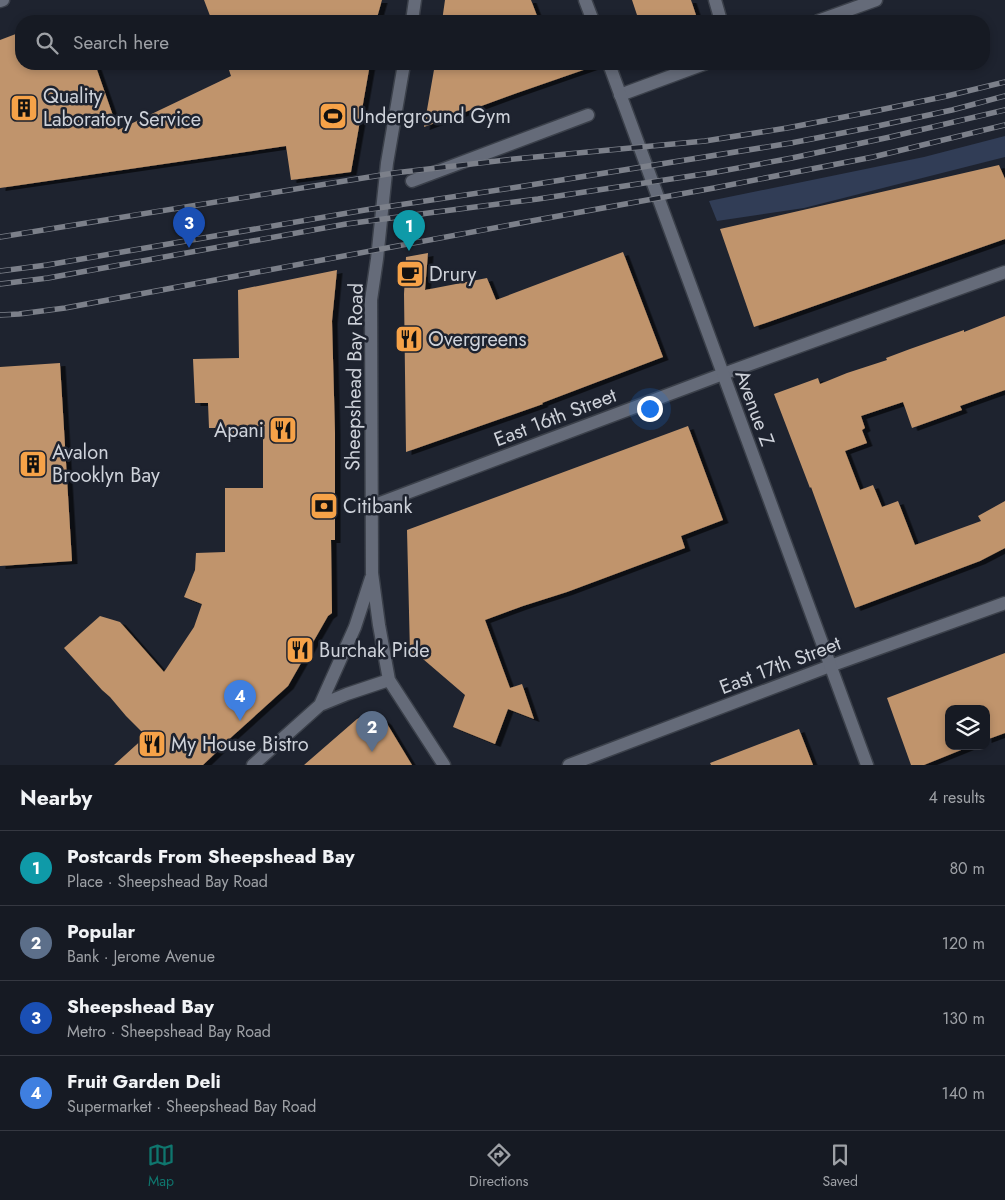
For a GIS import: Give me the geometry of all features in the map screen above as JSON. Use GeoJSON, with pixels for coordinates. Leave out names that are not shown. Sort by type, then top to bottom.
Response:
{"type":"FeatureCollection","features":[{"type":"Feature","properties":{"kind":"street"},"geometry":{"type":"LineString","coordinates":[[413,15],[416,0]]}},
{"type":"Feature","properties":{"kind":"street"},"geometry":{"type":"LineString","coordinates":[[585,0],[591,15]]}},
{"type":"Feature","properties":{"kind":"street"},"geometry":{"type":"LineString","coordinates":[[715,0],[719,15]]}},
{"type":"Feature","properties":{"kind":"street"},"geometry":{"type":"LineString","coordinates":[[835,15],[876,0]]}},
{"type":"Feature","properties":{"kind":"street","name":"Sheepshead Bay Road"},"geometry":{"type":"LineString","coordinates":[[253,765],[320,705],[389,680],[372,573],[371,300],[387,163],[403,70]]}},
{"type":"Feature","properties":{"kind":"street","name":"Avenue Z"},"geometry":{"type":"LineString","coordinates":[[611,70],[866,765]]}},
{"type":"Feature","properties":{"kind":"street"},"geometry":{"type":"LineString","coordinates":[[620,95],[688,70]]}},
{"type":"Feature","properties":{"kind":"street"},"geometry":{"type":"LineString","coordinates":[[412,181],[588,115]]}},
{"type":"Feature","properties":{"kind":"street","name":"East 16th Street"},"geometry":{"type":"LineString","coordinates":[[372,506],[722,374],[1005,272]]}},
{"type":"Feature","properties":{"kind":"street","name":"Sheepshead Bay Road"},"geometry":{"type":"LineString","coordinates":[[320,705],[355,627],[372,573]]}},
{"type":"Feature","properties":{"kind":"street","name":"East 17th Street"},"geometry":{"type":"LineString","coordinates":[[569,765],[830,666],[1005,603]]}},
{"type":"Feature","properties":{"kind":"street"},"geometry":{"type":"LineString","coordinates":[[389,680],[444,765]]}},
{"type":"Feature","properties":{"kind":"shaded area"},"geometry":{"type":"Polygon","coordinates":[[[1005,136],[1005,157],[804,208],[717,221],[709,201],[924,157],[1005,136]]]}},
{"type":"Feature","properties":{"kind":"building"},"geometry":{"type":"Polygon","coordinates":[[[204,0],[382,0],[378,15],[210,15],[204,0]]]}},
{"type":"Feature","properties":{"kind":"building"},"geometry":{"type":"Polygon","coordinates":[[[445,0],[531,0],[537,15],[443,15],[445,0]]]}},
{"type":"Feature","properties":{"kind":"building"},"geometry":{"type":"Polygon","coordinates":[[[632,0],[691,0],[696,15],[637,15],[632,0]]]}},
{"type":"Feature","properties":{"kind":"building"},"geometry":{"type":"Polygon","coordinates":[[[15,34],[15,70],[97,70],[118,130],[231,76],[229,70],[369,70],[351,172],[291,180],[286,146],[0,188],[0,40],[15,34]]]}},
{"type":"Feature","properties":{"kind":"building"},"geometry":{"type":"Polygon","coordinates":[[[434,70],[583,70],[517,93],[424,127],[434,70]]]}},
{"type":"Feature","properties":{"kind":"building"},"geometry":{"type":"Polygon","coordinates":[[[999,165],[1005,179],[1005,239],[754,327],[720,229],[999,165]]]}},
{"type":"Feature","properties":{"kind":"building"},"geometry":{"type":"Polygon","coordinates":[[[623,252],[663,357],[543,404],[406,452],[404,294],[406,257],[428,253],[425,290],[487,278],[496,300],[623,252]]]}},
{"type":"Feature","properties":{"kind":"building"},"geometry":{"type":"Polygon","coordinates":[[[337,270],[332,321],[335,540],[331,540],[332,613],[328,616],[288,686],[203,765],[114,765],[146,736],[64,648],[100,616],[120,622],[164,672],[194,627],[202,604],[184,597],[195,570],[196,553],[225,552],[225,488],[263,488],[263,435],[230,436],[230,428],[209,428],[208,403],[195,403],[193,359],[239,358],[238,290],[337,270]]]}},
{"type":"Feature","properties":{"kind":"building"},"geometry":{"type":"Polygon","coordinates":[[[1005,316],[1005,390],[960,406],[962,410],[912,428],[903,402],[861,416],[865,428],[862,430],[867,443],[845,451],[860,490],[873,485],[882,507],[898,501],[915,545],[981,521],[978,516],[1005,501],[1005,548],[980,561],[855,608],[811,487],[774,394],[818,378],[820,384],[887,360],[886,358],[910,349],[964,330],[964,332],[1005,316]]]}},
{"type":"Feature","properties":{"kind":"building","name":"Avalon Brooklyn Bay"},"geometry":{"type":"Polygon","coordinates":[[[60,363],[72,561],[0,566],[0,367],[60,363]]]}},
{"type":"Feature","properties":{"kind":"building"},"geometry":{"type":"Polygon","coordinates":[[[688,426],[723,520],[681,536],[685,548],[485,620],[510,688],[522,684],[534,719],[508,709],[495,744],[453,727],[465,695],[416,653],[410,653],[407,530],[688,426]]]}},
{"type":"Feature","properties":{"kind":"building"},"geometry":{"type":"Polygon","coordinates":[[[1005,653],[1005,733],[990,739],[990,705],[945,705],[945,750],[961,750],[924,765],[911,765],[887,698],[1005,653]]]}},
{"type":"Feature","properties":{"kind":"building"},"geometry":{"type":"Polygon","coordinates":[[[371,715],[380,717],[386,722],[412,765],[304,765],[357,719],[371,715]]]}},
{"type":"Feature","properties":{"kind":"building"},"geometry":{"type":"Polygon","coordinates":[[[799,729],[813,765],[711,765],[710,763],[799,729]]]}},
{"type":"Feature","properties":{"kind":"railway"},"geometry":{"type":"LineString","coordinates":[[0,237],[394,173],[514,159],[705,141],[870,112],[1005,82]]}},
{"type":"Feature","properties":{"kind":"railway"},"geometry":{"type":"LineString","coordinates":[[0,271],[47,265],[365,210],[791,143],[952,110],[1005,96]]}},
{"type":"Feature","properties":{"kind":"railway"},"geometry":{"type":"LineString","coordinates":[[0,284],[48,278],[346,224],[538,199],[711,173],[792,158],[1005,110]]}},
{"type":"Feature","properties":{"kind":"railway"},"geometry":{"type":"LineString","coordinates":[[0,315],[65,308],[714,188],[873,157],[1005,125]]}},
{"type":"Feature","properties":{"kind":"place","name":"Quality Laboratory Service"},"geometry":{"type":"Point","coordinates":[24,108]}},
{"type":"Feature","properties":{"kind":"place","name":"Underground Gym"},"geometry":{"type":"Point","coordinates":[333,116]}},
{"type":"Feature","properties":{"kind":"place","name":"Sheepshead Bay"},"geometry":{"type":"Point","coordinates":[189,248]}},
{"type":"Feature","properties":{"kind":"place","name":"Postcards From Sheepshead Bay"},"geometry":{"type":"Point","coordinates":[409,251]}},
{"type":"Feature","properties":{"kind":"place","name":"Drury"},"geometry":{"type":"Point","coordinates":[410,274]}},
{"type":"Feature","properties":{"kind":"place","name":"Overgreens"},"geometry":{"type":"Point","coordinates":[409,339]}},
{"type":"Feature","properties":{"kind":"place","name":"Apani"},"geometry":{"type":"Point","coordinates":[283,430]}},
{"type":"Feature","properties":{"kind":"place","name":"Avalon Brooklyn Bay"},"geometry":{"type":"Point","coordinates":[33,464]}},
{"type":"Feature","properties":{"kind":"place","name":"Citibank"},"geometry":{"type":"Point","coordinates":[324,506]}},
{"type":"Feature","properties":{"kind":"place","name":"Burchak Pide"},"geometry":{"type":"Point","coordinates":[300,650]}},
{"type":"Feature","properties":{"kind":"place","name":"Fruit Garden Deli"},"geometry":{"type":"Point","coordinates":[240,721]}},
{"type":"Feature","properties":{"kind":"place","name":"My House Bistro"},"geometry":{"type":"Point","coordinates":[152,744]}},
{"type":"Feature","properties":{"kind":"place","name":"Popular"},"geometry":{"type":"Point","coordinates":[372,752]}}]}
